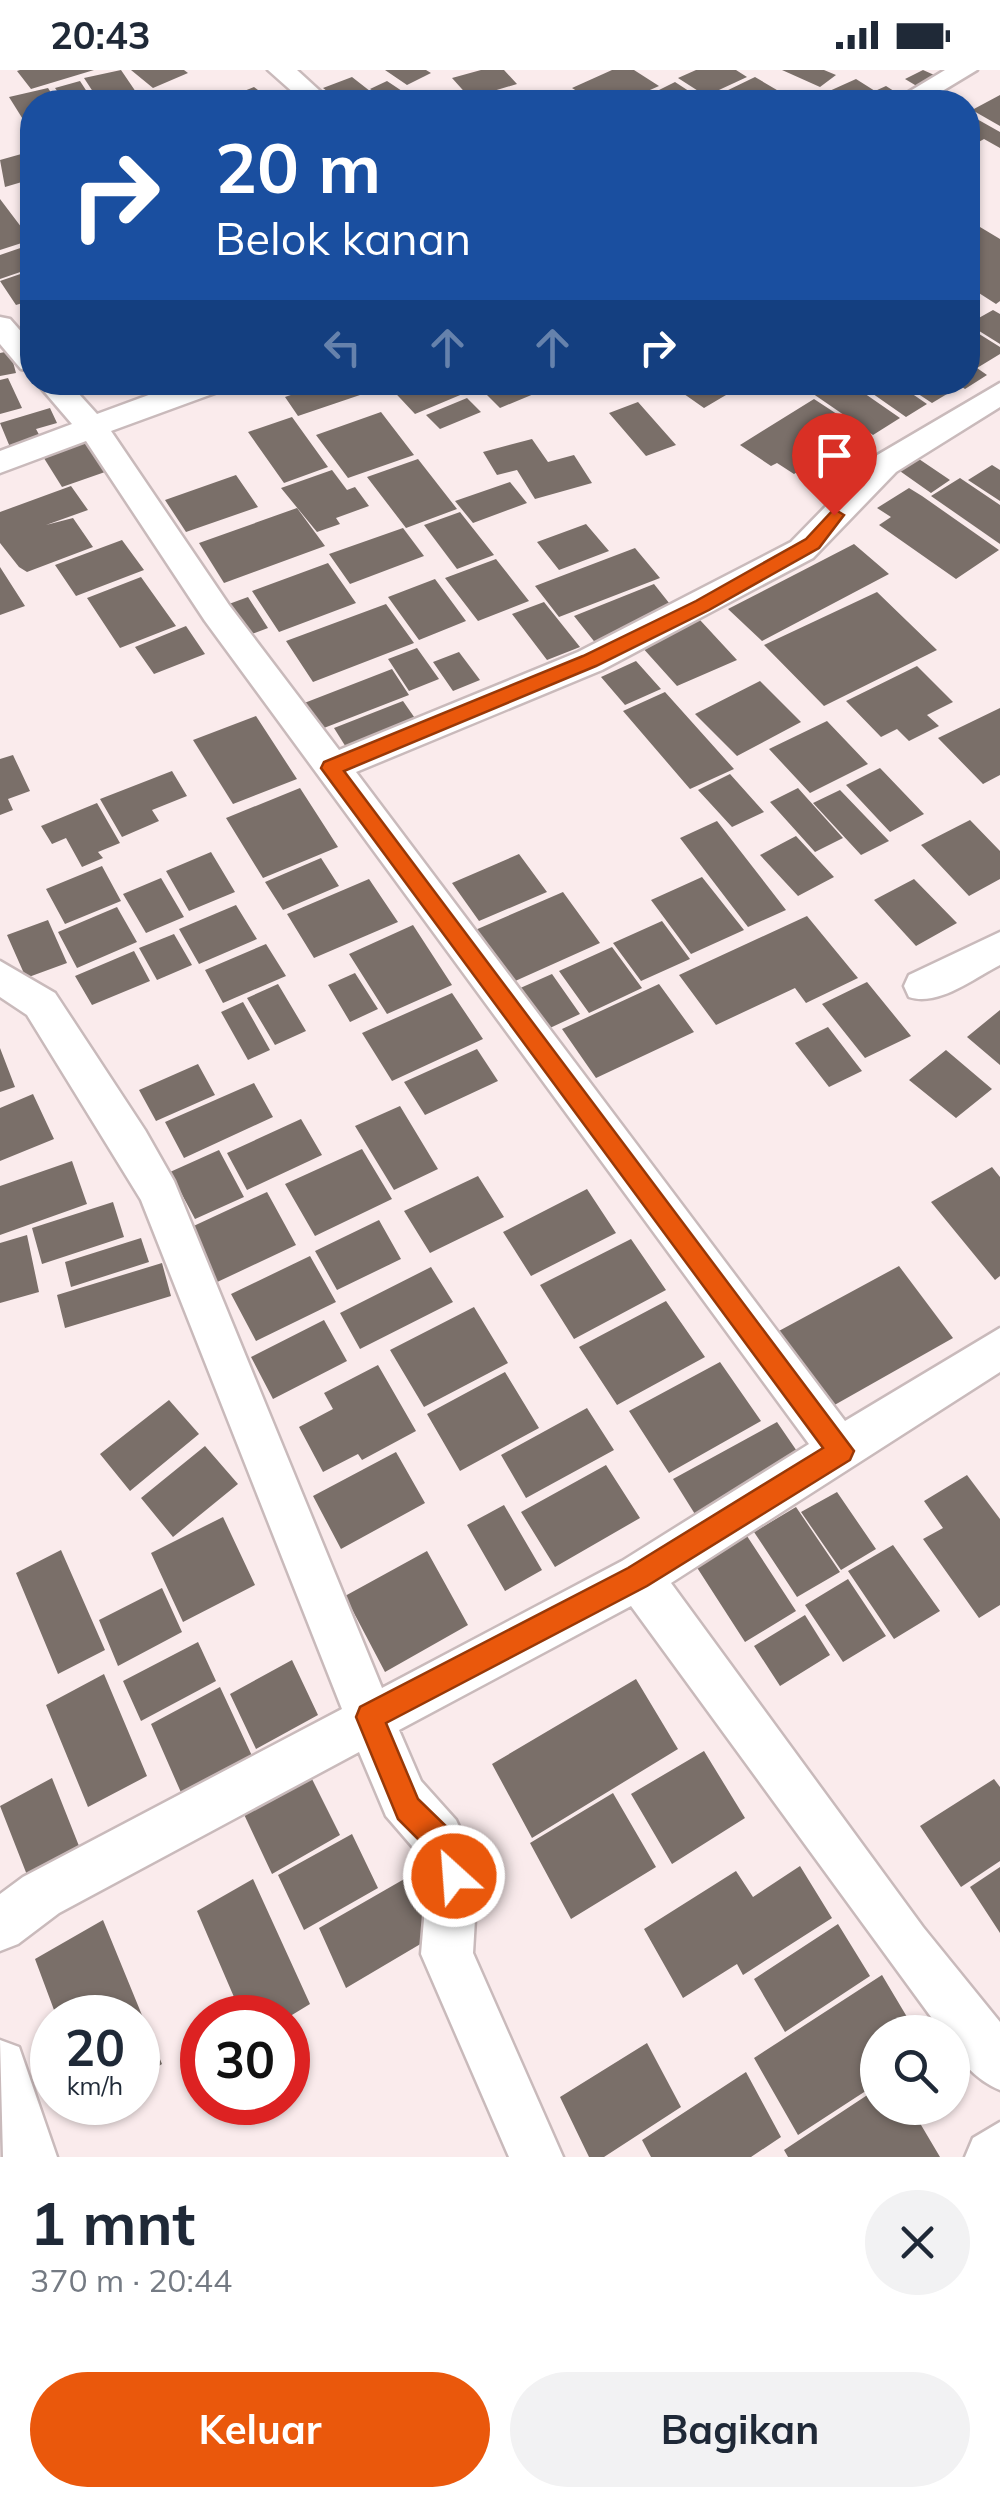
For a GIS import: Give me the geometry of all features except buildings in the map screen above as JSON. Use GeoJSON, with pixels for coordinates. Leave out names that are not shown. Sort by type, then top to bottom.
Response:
{"type":"FeatureCollection","features":[{"type":"Feature","properties":{"kind":"street"},"geometry":{"type":"LineString","coordinates":[[281,70],[305,90]]}},
{"type":"Feature","properties":{"kind":"street"},"geometry":{"type":"LineString","coordinates":[[927,90],[964,70]]}},
{"type":"Feature","properties":{"kind":"street"},"geometry":{"type":"LineString","coordinates":[[0,326],[20,348]]}},
{"type":"Feature","properties":{"kind":"street"},"geometry":{"type":"LineString","coordinates":[[331,768],[590,661],[802,550],[817,540],[848,498],[873,474],[1000,393]]}},
{"type":"Feature","properties":{"kind":"street"},"geometry":{"type":"LineString","coordinates":[[64,395],[92,426],[217,613],[331,768],[841,1451]]}},
{"type":"Feature","properties":{"kind":"street"},"geometry":{"type":"LineString","coordinates":[[0,463],[178,395]]}},
{"type":"Feature","properties":{"kind":"street"},"geometry":{"type":"LineString","coordinates":[[923,986],[1000,947]]}},
{"type":"Feature","properties":{"kind":"street"},"geometry":{"type":"LineString","coordinates":[[0,977],[41,1004],[131,1142],[158,1194],[408,1809],[442,1842],[449,1859],[454,1889],[446,1928],[447,1954],[536,2157]]}},
{"type":"Feature","properties":{"kind":"street"},"geometry":{"type":"LineString","coordinates":[[0,1926],[40,1895],[638,1577],[1000,1348]]}},
{"type":"Feature","properties":{"kind":"street"},"geometry":{"type":"LineString","coordinates":[[638,1577],[904,1945],[1000,2064]]}},
{"type":"Feature","properties":{"kind":"street"},"geometry":{"type":"LineString","coordinates":[[0,2066],[30,2157]]}},
{"type":"Feature","properties":{"kind":"street"},"geometry":{"type":"LineString","coordinates":[[992,2157],[1000,2149]]}},
{"type":"Feature","properties":{"kind":"route"},"geometry":{"type":"LineString","coordinates":[[454,1876],[442,1842],[408,1809],[370,1717],[638,1577],[841,1451],[331,768],[590,661],[703,605],[812,544],[834,515]]}}]}
